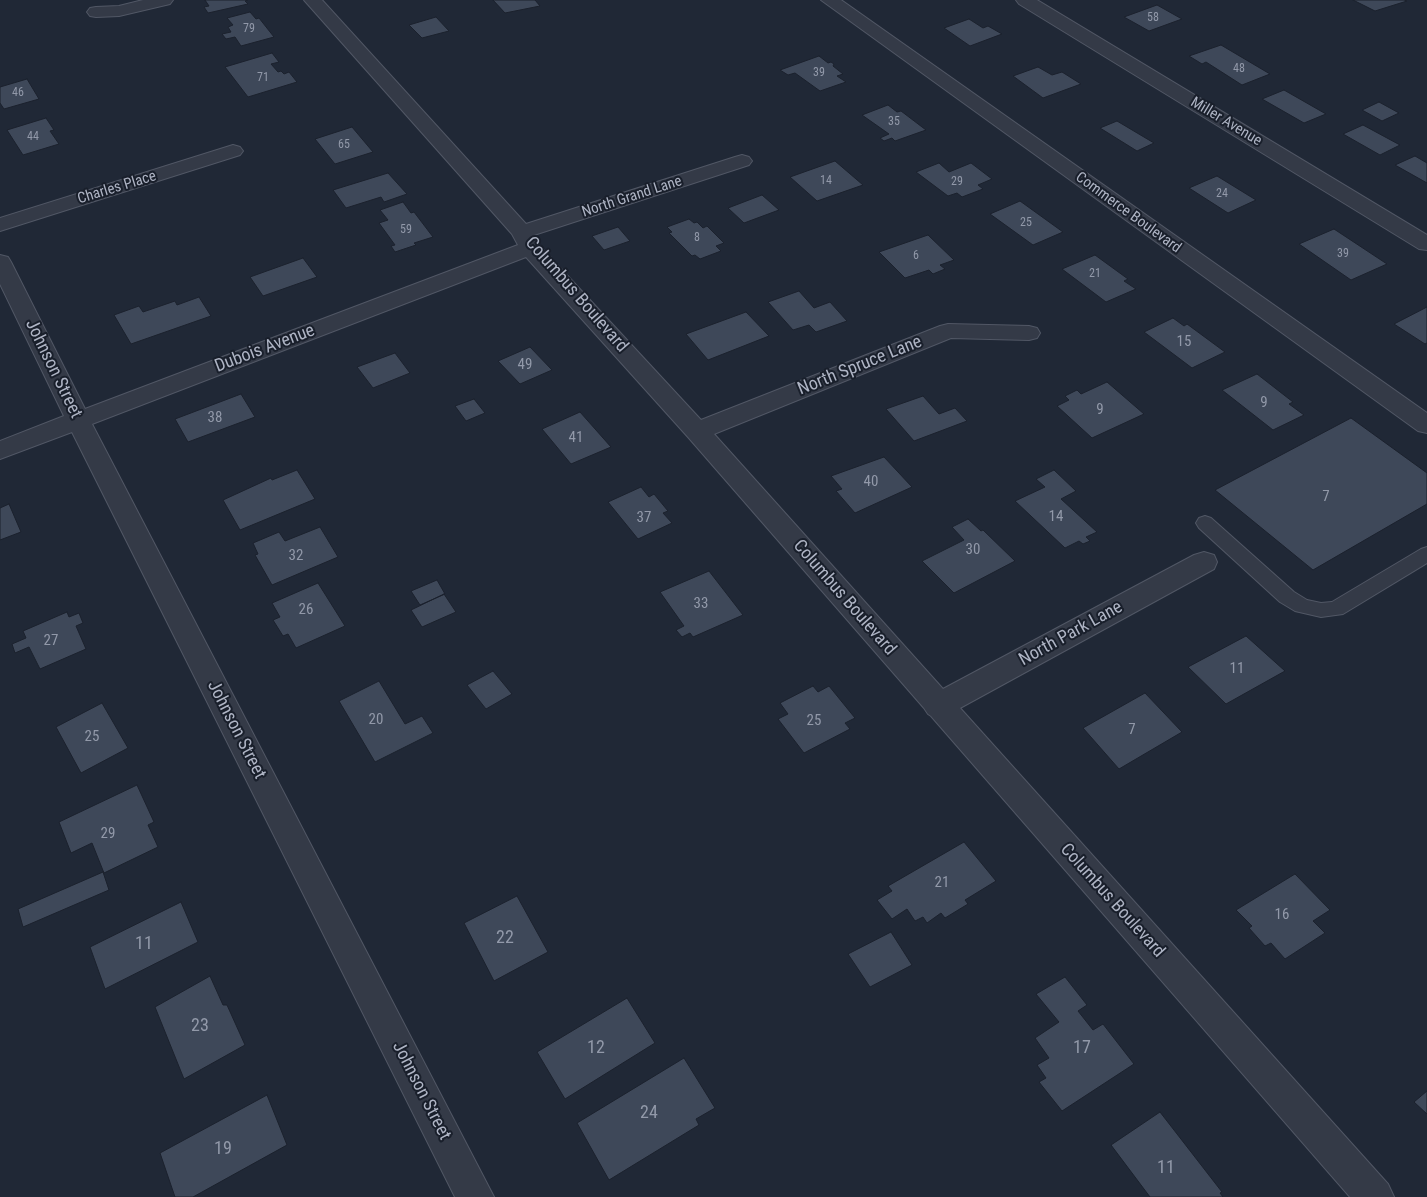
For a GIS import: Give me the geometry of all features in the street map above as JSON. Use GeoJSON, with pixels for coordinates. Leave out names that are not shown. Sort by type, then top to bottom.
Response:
{"type":"FeatureCollection","features":[{"type":"Feature","properties":{"kind":"street"},"geometry":{"type":"LineString","coordinates":[[96,12],[119,11],[164,0]]}},
{"type":"Feature","properties":{"kind":"street","name":"Columbus Boulevard"},"geometry":{"type":"LineString","coordinates":[[313,0],[1374,1197]]}},
{"type":"Feature","properties":{"kind":"street","name":"Commerce Boulevard"},"geometry":{"type":"LineString","coordinates":[[830,0],[1427,425]]}},
{"type":"Feature","properties":{"kind":"street","name":"Miller Avenue"},"geometry":{"type":"LineString","coordinates":[[1025,0],[1427,244]]}},
{"type":"Feature","properties":{"kind":"street","name":"Charles Place"},"geometry":{"type":"LineString","coordinates":[[0,225],[233,151]]}},
{"type":"Feature","properties":{"kind":"street","name":"North Grand Lane"},"geometry":{"type":"LineString","coordinates":[[526,240],[742,161]]}},
{"type":"Feature","properties":{"kind":"street","name":"Dubois Avenue"},"geometry":{"type":"LineString","coordinates":[[0,450],[526,240]]}},
{"type":"Feature","properties":{"kind":"street","name":"Johnson Street"},"geometry":{"type":"LineString","coordinates":[[0,262],[78,420],[475,1197]]}},
{"type":"Feature","properties":{"kind":"street","name":"North Spruce Lane"},"geometry":{"type":"LineString","coordinates":[[697,431],[948,331],[1029,334]]}},
{"type":"Feature","properties":{"kind":"street","name":"North Park Lane"},"geometry":{"type":"LineString","coordinates":[[938,706],[1204,562]]}},
{"type":"Feature","properties":{"kind":"lane"},"geometry":{"type":"LineString","coordinates":[[1205,523],[1287,597],[1302,606],[1321,610],[1336,609],[1427,554]]}},
{"type":"Feature","properties":{"kind":"building"},"geometry":{"type":"Polygon","coordinates":[[[205,0],[248,0],[245,1],[248,4],[208,13],[204,7],[209,6],[205,0]]]}},
{"type":"Feature","properties":{"kind":"building"},"geometry":{"type":"Polygon","coordinates":[[[493,0],[535,0],[540,6],[505,13],[493,0]]]}},
{"type":"Feature","properties":{"kind":"building"},"geometry":{"type":"Polygon","coordinates":[[[1353,0],[1404,0],[1407,1],[1375,11],[1353,0]]]}},
{"type":"Feature","properties":{"kind":"building"},"geometry":{"type":"Polygon","coordinates":[[[1157,5],[1182,19],[1149,31],[1124,17],[1157,5]]]}},
{"type":"Feature","properties":{"kind":"building"},"geometry":{"type":"Polygon","coordinates":[[[250,12],[256,19],[259,18],[274,37],[241,46],[235,37],[226,39],[222,34],[231,32],[228,27],[233,25],[227,18],[250,12]]]}},
{"type":"Feature","properties":{"kind":"building"},"geometry":{"type":"Polygon","coordinates":[[[436,17],[449,31],[422,38],[409,25],[436,17]]]}},
{"type":"Feature","properties":{"kind":"building"},"geometry":{"type":"Polygon","coordinates":[[[969,19],[983,28],[988,26],[1002,34],[970,46],[944,28],[969,19]]]}},
{"type":"Feature","properties":{"kind":"building"},"geometry":{"type":"Polygon","coordinates":[[[1221,45],[1270,74],[1242,85],[1206,62],[1202,64],[1189,56],[1221,45]]]}},
{"type":"Feature","properties":{"kind":"building"},"geometry":{"type":"Polygon","coordinates":[[[272,53],[279,62],[271,64],[278,72],[281,71],[284,74],[289,72],[297,82],[248,97],[225,67],[272,53]]]}},
{"type":"Feature","properties":{"kind":"building"},"geometry":{"type":"Polygon","coordinates":[[[819,56],[828,63],[834,64],[833,66],[843,74],[837,76],[846,82],[820,91],[795,73],[788,75],[780,70],[819,56]]]}},
{"type":"Feature","properties":{"kind":"building"},"geometry":{"type":"Polygon","coordinates":[[[1038,67],[1052,75],[1062,72],[1081,84],[1043,98],[1013,76],[1038,67]]]}},
{"type":"Feature","properties":{"kind":"building"},"geometry":{"type":"Polygon","coordinates":[[[27,79],[39,99],[4,109],[0,103],[0,87],[27,79]]]}},
{"type":"Feature","properties":{"kind":"building"},"geometry":{"type":"Polygon","coordinates":[[[1284,90],[1326,114],[1304,123],[1262,99],[1284,90]]]}},
{"type":"Feature","properties":{"kind":"building"},"geometry":{"type":"Polygon","coordinates":[[[1379,102],[1399,113],[1382,121],[1362,110],[1379,102]]]}},
{"type":"Feature","properties":{"kind":"building"},"geometry":{"type":"Polygon","coordinates":[[[888,105],[897,112],[901,111],[926,130],[895,141],[892,138],[884,141],[880,138],[889,134],[862,115],[888,105]]]}},
{"type":"Feature","properties":{"kind":"building"},"geometry":{"type":"Polygon","coordinates":[[[46,118],[54,130],[50,131],[59,144],[23,155],[7,130],[46,118]]]}},
{"type":"Feature","properties":{"kind":"building"},"geometry":{"type":"Polygon","coordinates":[[[1117,121],[1154,143],[1137,151],[1100,128],[1117,121]]]}},
{"type":"Feature","properties":{"kind":"building"},"geometry":{"type":"Polygon","coordinates":[[[1363,125],[1400,145],[1380,155],[1343,134],[1363,125]]]}},
{"type":"Feature","properties":{"kind":"building"},"geometry":{"type":"Polygon","coordinates":[[[352,127],[373,152],[335,164],[315,139],[352,127]]]}},
{"type":"Feature","properties":{"kind":"building"},"geometry":{"type":"Polygon","coordinates":[[[1415,156],[1427,163],[1427,183],[1395,165],[1415,156]]]}},
{"type":"Feature","properties":{"kind":"building"},"geometry":{"type":"Polygon","coordinates":[[[835,161],[863,185],[817,201],[790,177],[835,161]]]}},
{"type":"Feature","properties":{"kind":"building"},"geometry":{"type":"Polygon","coordinates":[[[939,163],[949,172],[971,163],[992,179],[978,185],[983,189],[962,197],[957,193],[948,196],[916,172],[939,163]]]}},
{"type":"Feature","properties":{"kind":"building"},"geometry":{"type":"Polygon","coordinates":[[[388,173],[407,194],[384,202],[381,197],[346,208],[333,190],[388,173]]]}},
{"type":"Feature","properties":{"kind":"building"},"geometry":{"type":"Polygon","coordinates":[[[1217,176],[1256,200],[1228,213],[1189,188],[1217,176]]]}},
{"type":"Feature","properties":{"kind":"building"},"geometry":{"type":"Polygon","coordinates":[[[762,195],[779,210],[744,223],[728,208],[762,195]]]}},
{"type":"Feature","properties":{"kind":"building"},"geometry":{"type":"Polygon","coordinates":[[[1020,201],[1063,232],[1033,245],[990,214],[1020,201]]]}},
{"type":"Feature","properties":{"kind":"building"},"geometry":{"type":"Polygon","coordinates":[[[403,202],[411,213],[414,212],[433,237],[395,252],[391,246],[395,245],[379,223],[388,220],[380,210],[403,202]]]}},
{"type":"Feature","properties":{"kind":"building"},"geometry":{"type":"Polygon","coordinates":[[[689,219],[694,223],[697,222],[703,228],[707,226],[724,243],[716,246],[721,251],[700,259],[695,255],[692,256],[669,233],[672,232],[667,227],[689,219]]]}},
{"type":"Feature","properties":{"kind":"building"},"geometry":{"type":"Polygon","coordinates":[[[618,227],[630,241],[604,250],[592,236],[618,227]]]}},
{"type":"Feature","properties":{"kind":"building"},"geometry":{"type":"Polygon","coordinates":[[[1334,229],[1387,264],[1351,280],[1299,244],[1334,229]]]}},
{"type":"Feature","properties":{"kind":"building"},"geometry":{"type":"Polygon","coordinates":[[[928,235],[954,260],[940,265],[945,269],[933,274],[929,270],[905,278],[879,252],[928,235]]]}},
{"type":"Feature","properties":{"kind":"building"},"geometry":{"type":"Polygon","coordinates":[[[1095,255],[1128,279],[1124,281],[1136,289],[1106,302],[1062,269],[1095,255]]]}},
{"type":"Feature","properties":{"kind":"building"},"geometry":{"type":"Polygon","coordinates":[[[303,258],[317,277],[263,296],[250,277],[303,258]]]}},
{"type":"Feature","properties":{"kind":"building"},"geometry":{"type":"Polygon","coordinates":[[[799,291],[814,308],[830,302],[847,321],[816,332],[809,325],[793,330],[768,302],[799,291]]]}},
{"type":"Feature","properties":{"kind":"building"},"geometry":{"type":"Polygon","coordinates":[[[199,297],[211,316],[131,344],[114,315],[139,306],[143,312],[175,301],[177,305],[199,297]]]}},
{"type":"Feature","properties":{"kind":"building"},"geometry":{"type":"Polygon","coordinates":[[[1427,307],[1427,343],[1425,344],[1394,324],[1427,307]]]}},
{"type":"Feature","properties":{"kind":"building"},"geometry":{"type":"Polygon","coordinates":[[[746,312],[769,336],[708,360],[686,334],[746,312]]]}},
{"type":"Feature","properties":{"kind":"building"},"geometry":{"type":"Polygon","coordinates":[[[1173,318],[1184,326],[1187,324],[1225,352],[1192,368],[1144,332],[1173,318]]]}},
{"type":"Feature","properties":{"kind":"building"},"geometry":{"type":"Polygon","coordinates":[[[530,347],[552,370],[520,384],[498,361],[530,347]]]}},
{"type":"Feature","properties":{"kind":"building"},"geometry":{"type":"Polygon","coordinates":[[[395,353],[410,373],[373,388],[357,367],[395,353]]]}},
{"type":"Feature","properties":{"kind":"building"},"geometry":{"type":"Polygon","coordinates":[[[1257,374],[1293,402],[1289,404],[1304,415],[1273,430],[1222,390],[1257,374]]]}},
{"type":"Feature","properties":{"kind":"building"},"geometry":{"type":"Polygon","coordinates":[[[1107,382],[1144,414],[1092,438],[1057,406],[1069,400],[1065,396],[1077,390],[1081,394],[1107,382]]]}},
{"type":"Feature","properties":{"kind":"building"},"geometry":{"type":"Polygon","coordinates":[[[241,394],[255,417],[188,442],[175,419],[241,394]]]}},
{"type":"Feature","properties":{"kind":"building"},"geometry":{"type":"Polygon","coordinates":[[[923,396],[939,414],[955,408],[967,421],[914,441],[886,409],[923,396]]]}},
{"type":"Feature","properties":{"kind":"building"},"geometry":{"type":"Polygon","coordinates":[[[474,399],[485,413],[466,421],[455,406],[474,399]]]}},
{"type":"Feature","properties":{"kind":"building"},"geometry":{"type":"Polygon","coordinates":[[[580,412],[611,447],[571,464],[542,429],[580,412]]]}},
{"type":"Feature","properties":{"kind":"building"},"geometry":{"type":"Polygon","coordinates":[[[1351,418],[1427,473],[1427,504],[1313,570],[1215,490],[1351,418]]]}},
{"type":"Feature","properties":{"kind":"building"},"geometry":{"type":"Polygon","coordinates":[[[884,457],[912,487],[855,513],[836,491],[842,489],[831,476],[884,457]]]}},
{"type":"Feature","properties":{"kind":"building"},"geometry":{"type":"Polygon","coordinates":[[[297,470],[315,499],[240,530],[223,500],[271,478],[272,480],[297,470]]]}},
{"type":"Feature","properties":{"kind":"building"},"geometry":{"type":"Polygon","coordinates":[[[1054,470],[1076,491],[1061,499],[1097,532],[1086,537],[1090,541],[1083,544],[1079,541],[1065,548],[1015,501],[1045,487],[1036,479],[1054,470]]]}},
{"type":"Feature","properties":{"kind":"building"},"geometry":{"type":"Polygon","coordinates":[[[641,487],[649,497],[654,494],[668,511],[663,513],[672,523],[638,539],[608,502],[641,487]]]}},
{"type":"Feature","properties":{"kind":"building"},"geometry":{"type":"Polygon","coordinates":[[[9,504],[21,532],[0,540],[0,508],[9,504]]]}},
{"type":"Feature","properties":{"kind":"building"},"geometry":{"type":"Polygon","coordinates":[[[968,519],[981,531],[983,530],[1015,561],[954,593],[922,561],[964,540],[952,527],[968,519]]]}},
{"type":"Feature","properties":{"kind":"building"},"geometry":{"type":"Polygon","coordinates":[[[320,527],[338,557],[272,585],[255,555],[258,554],[253,543],[279,532],[285,541],[320,527]]]}},
{"type":"Feature","properties":{"kind":"building"},"geometry":{"type":"Polygon","coordinates":[[[709,571],[743,615],[693,637],[690,633],[682,637],[676,630],[684,626],[660,592],[709,571]]]}},
{"type":"Feature","properties":{"kind":"building"},"geometry":{"type":"Polygon","coordinates":[[[437,580],[445,594],[420,605],[411,591],[437,580]]]}},
{"type":"Feature","properties":{"kind":"building"},"geometry":{"type":"Polygon","coordinates":[[[318,583],[345,626],[296,648],[288,634],[283,636],[273,620],[280,617],[272,603],[318,583]]]}},
{"type":"Feature","properties":{"kind":"building"},"geometry":{"type":"Polygon","coordinates":[[[444,594],[456,612],[422,627],[411,610],[444,594]]]}},
{"type":"Feature","properties":{"kind":"building"},"geometry":{"type":"Polygon","coordinates":[[[67,612],[69,617],[79,613],[83,623],[76,626],[86,649],[40,669],[29,647],[15,653],[12,644],[26,638],[23,631],[67,612]]]}},
{"type":"Feature","properties":{"kind":"building"},"geometry":{"type":"Polygon","coordinates":[[[1246,636],[1285,671],[1226,704],[1188,667],[1246,636]]]}},
{"type":"Feature","properties":{"kind":"building"},"geometry":{"type":"Polygon","coordinates":[[[493,671],[512,694],[486,709],[467,685],[493,671]]]}},
{"type":"Feature","properties":{"kind":"building"},"geometry":{"type":"Polygon","coordinates":[[[379,681],[405,724],[422,716],[433,733],[375,762],[339,701],[379,681]]]}},
{"type":"Feature","properties":{"kind":"building"},"geometry":{"type":"Polygon","coordinates":[[[813,686],[818,692],[829,686],[855,718],[845,723],[850,729],[804,753],[778,719],[788,714],[780,703],[813,686]]]}},
{"type":"Feature","properties":{"kind":"building"},"geometry":{"type":"Polygon","coordinates":[[[1145,693],[1182,732],[1119,769],[1083,728],[1145,693]]]}},
{"type":"Feature","properties":{"kind":"building"},"geometry":{"type":"Polygon","coordinates":[[[102,703],[128,748],[81,773],[56,727],[102,703]]]}},
{"type":"Feature","properties":{"kind":"building"},"geometry":{"type":"Polygon","coordinates":[[[137,785],[154,822],[148,825],[158,847],[104,873],[92,843],[71,853],[59,822],[137,785]]]}},
{"type":"Feature","properties":{"kind":"building"},"geometry":{"type":"Polygon","coordinates":[[[964,842],[996,881],[965,900],[968,904],[945,918],[941,913],[927,923],[923,917],[915,921],[907,909],[892,919],[877,900],[892,891],[888,886],[964,842]]]}},
{"type":"Feature","properties":{"kind":"building"},"geometry":{"type":"Polygon","coordinates":[[[103,872],[109,890],[23,927],[18,909],[103,872]]]}},
{"type":"Feature","properties":{"kind":"building"},"geometry":{"type":"Polygon","coordinates":[[[1295,874],[1330,910],[1313,921],[1325,933],[1285,959],[1271,943],[1265,946],[1249,928],[1252,926],[1236,910],[1295,874]]]}},
{"type":"Feature","properties":{"kind":"building"},"geometry":{"type":"Polygon","coordinates":[[[517,896],[548,952],[494,981],[464,923],[517,896]]]}},
{"type":"Feature","properties":{"kind":"building"},"geometry":{"type":"Polygon","coordinates":[[[181,902],[198,942],[105,989],[90,947],[181,902]]]}},
{"type":"Feature","properties":{"kind":"building"},"geometry":{"type":"Polygon","coordinates":[[[891,932],[912,965],[870,987],[848,954],[891,932]]]}},
{"type":"Feature","properties":{"kind":"building"},"geometry":{"type":"Polygon","coordinates":[[[210,976],[223,1005],[227,1005],[245,1045],[184,1079],[155,1007],[210,976]]]}},
{"type":"Feature","properties":{"kind":"building"},"geometry":{"type":"Polygon","coordinates":[[[1065,977],[1087,1005],[1078,1011],[1093,1030],[1103,1024],[1134,1064],[1062,1111],[1039,1082],[1046,1078],[1037,1065],[1049,1058],[1035,1038],[1059,1022],[1036,994],[1065,977]]]}},
{"type":"Feature","properties":{"kind":"building"},"geometry":{"type":"Polygon","coordinates":[[[627,998],[655,1043],[565,1099],[537,1052],[627,998]]]}},
{"type":"Feature","properties":{"kind":"building"},"geometry":{"type":"Polygon","coordinates":[[[684,1058],[715,1108],[696,1119],[699,1125],[609,1180],[577,1123],[684,1058]]]}},
{"type":"Feature","properties":{"kind":"building"},"geometry":{"type":"Polygon","coordinates":[[[1427,1091],[1427,1114],[1414,1102],[1427,1091]]]}},
{"type":"Feature","properties":{"kind":"building"},"geometry":{"type":"Polygon","coordinates":[[[267,1095],[287,1145],[193,1197],[175,1197],[160,1153],[267,1095]]]}},
{"type":"Feature","properties":{"kind":"building"},"geometry":{"type":"Polygon","coordinates":[[[1160,1112],[1222,1192],[1220,1193],[1223,1197],[1150,1197],[1111,1145],[1160,1112]]]}}]}
